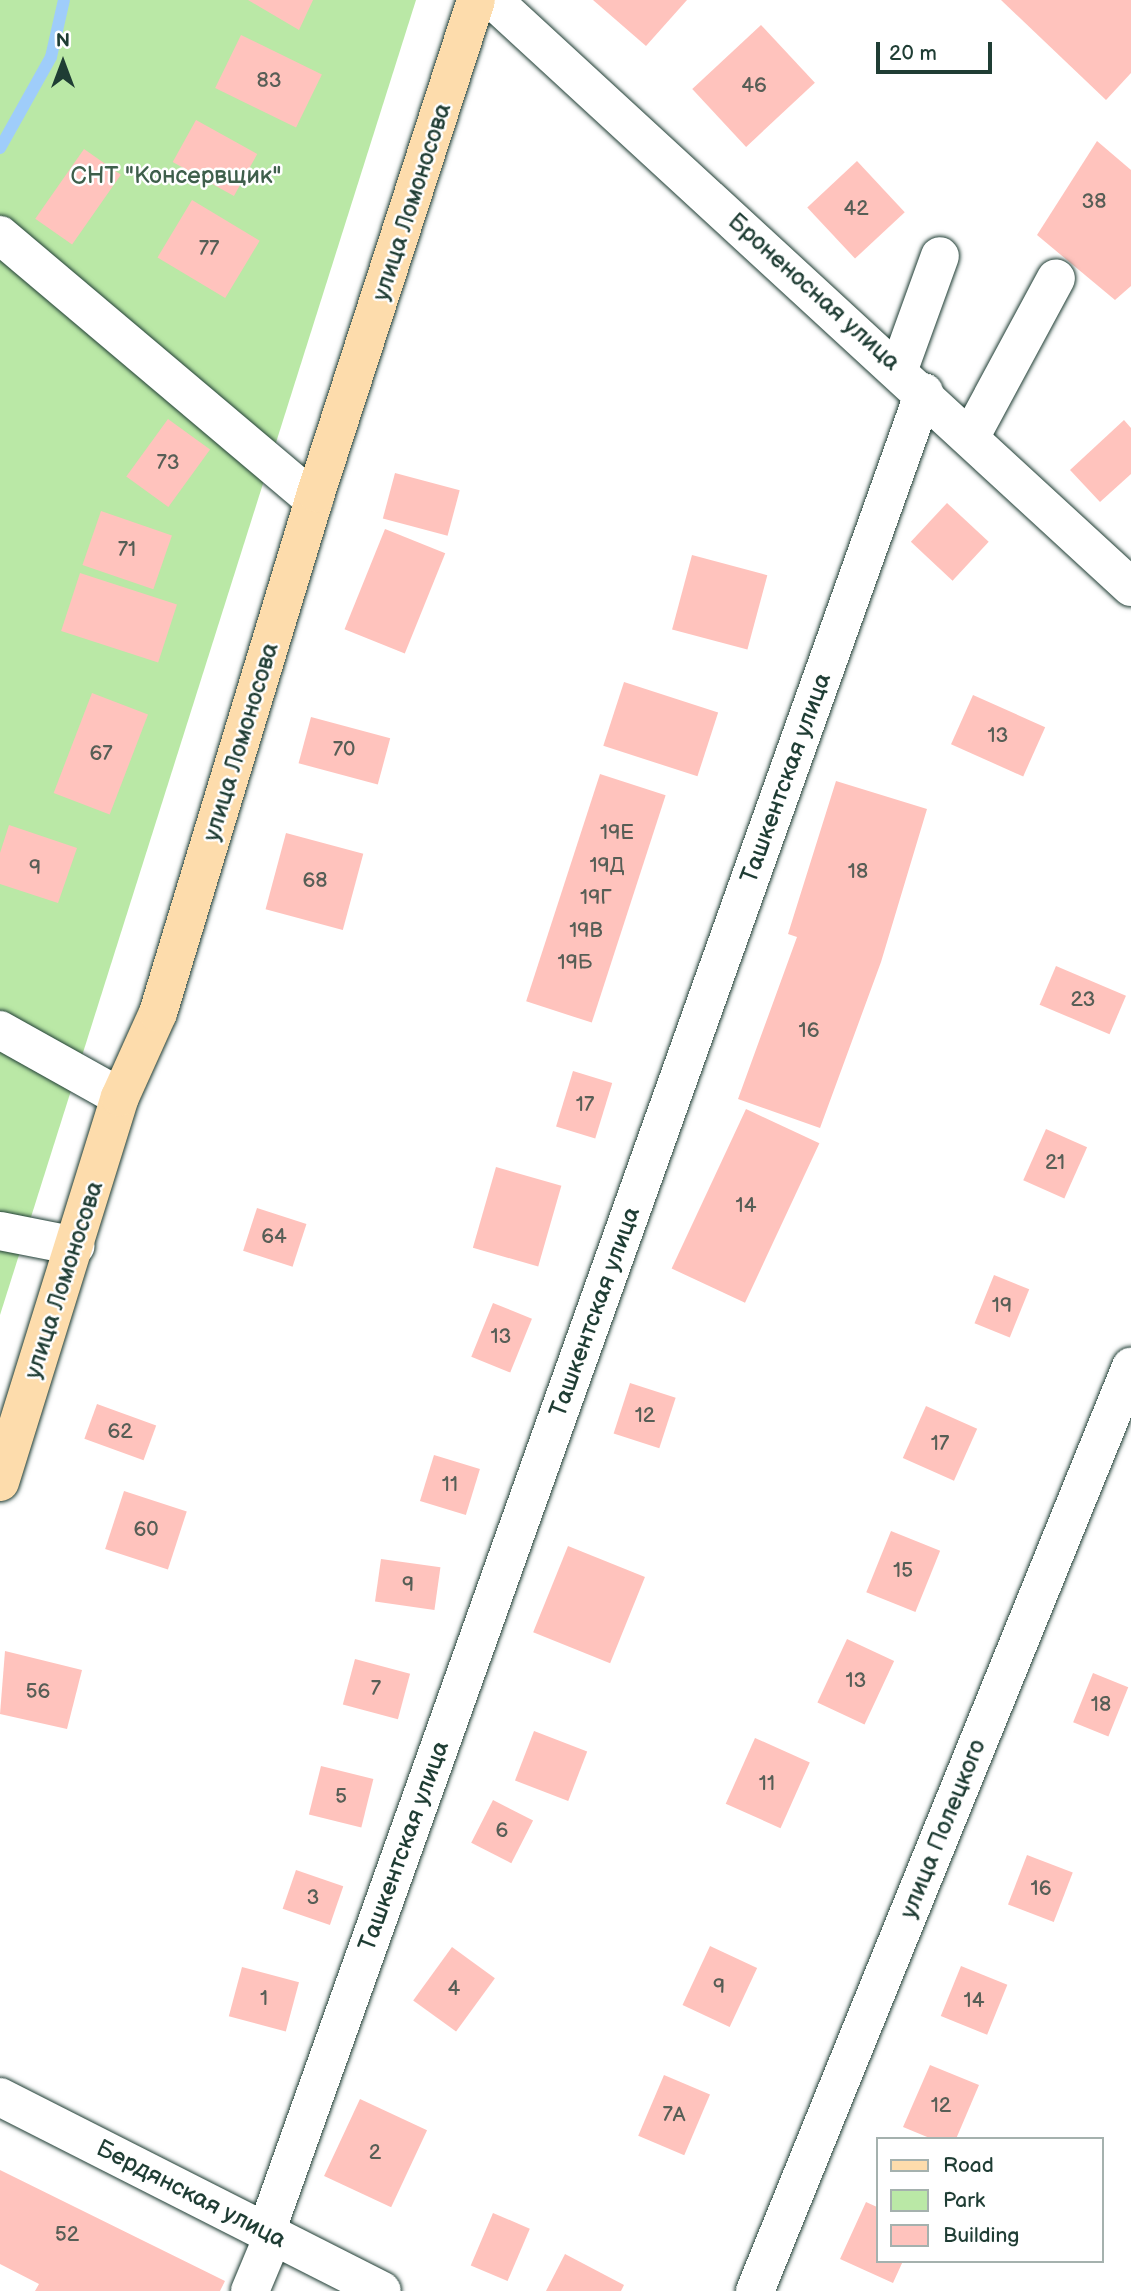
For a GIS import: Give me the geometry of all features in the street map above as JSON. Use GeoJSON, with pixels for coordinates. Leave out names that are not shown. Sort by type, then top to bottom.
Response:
{"type":"FeatureCollection","features":[{"type":"Feature","properties":{"kind":"main road","name":"улица Ломоносова"},"geometry":{"type":"LineString","coordinates":[[0,1482],[120,1097],[158,1013],[314,500],[476,0]]}},
{"type":"Feature","properties":{"kind":"street","name":"Броненосная улица"},"geometry":{"type":"LineString","coordinates":[[493,0],[971,436],[1131,587]]}},
{"type":"Feature","properties":{"kind":"street"},"geometry":{"type":"LineString","coordinates":[[0,235],[314,500]]}},
{"type":"Feature","properties":{"kind":"street","name":"Ташкентская улица"},"geometry":{"type":"LineString","coordinates":[[250,2291],[911,381],[940,256]]}},
{"type":"Feature","properties":{"kind":"street"},"geometry":{"type":"LineString","coordinates":[[971,436],[1056,278]]}},
{"type":"Feature","properties":{"kind":"street"},"geometry":{"type":"LineString","coordinates":[[0,1030],[120,1097]]}},
{"type":"Feature","properties":{"kind":"street"},"geometry":{"type":"LineString","coordinates":[[0,1231],[76,1245]]}},
{"type":"Feature","properties":{"kind":"street","name":"улица Полецкого"},"geometry":{"type":"LineString","coordinates":[[755,2291],[1131,1367]]}},
{"type":"Feature","properties":{"kind":"street","name":"Бердянская улица"},"geometry":{"type":"LineString","coordinates":[[0,2097],[382,2291]]}},
{"type":"Feature","properties":{"kind":"green space","name":"СНТ \"Консервщик\""},"geometry":{"type":"Polygon","coordinates":[[[0,0],[416,0],[0,1315],[0,0]]]}},
{"type":"Feature","properties":{"kind":"building"},"geometry":{"type":"Polygon","coordinates":[[[248,0],[313,0],[299,30],[248,0]]]}},
{"type":"Feature","properties":{"kind":"building"},"geometry":{"type":"Polygon","coordinates":[[[593,0],[687,0],[646,46],[593,0]]]}},
{"type":"Feature","properties":{"kind":"building"},"geometry":{"type":"Polygon","coordinates":[[[1001,0],[1131,0],[1131,73],[1106,100],[1001,0]]]}},
{"type":"Feature","properties":{"kind":"building"},"geometry":{"type":"Polygon","coordinates":[[[761,25],[815,83],[746,147],[692,89],[761,25]]]}},
{"type":"Feature","properties":{"kind":"building"},"geometry":{"type":"Polygon","coordinates":[[[241,35],[322,74],[296,127],[215,88],[241,35]]]}},
{"type":"Feature","properties":{"kind":"building"},"geometry":{"type":"Polygon","coordinates":[[[196,120],[257,154],[234,196],[173,162],[196,120]]]}},
{"type":"Feature","properties":{"kind":"building"},"geometry":{"type":"Polygon","coordinates":[[[1097,141],[1131,170],[1131,286],[1115,300],[1037,235],[1097,141]]]}},
{"type":"Feature","properties":{"kind":"building"},"geometry":{"type":"Polygon","coordinates":[[[84,149],[121,175],[72,244],[35,219],[84,149]]]}},
{"type":"Feature","properties":{"kind":"building"},"geometry":{"type":"Polygon","coordinates":[[[857,161],[905,212],[855,259],[807,207],[857,161]]]}},
{"type":"Feature","properties":{"kind":"building"},"geometry":{"type":"Polygon","coordinates":[[[192,200],[260,241],[225,298],[157,257],[192,200]]]}},
{"type":"Feature","properties":{"kind":"building"},"geometry":{"type":"Polygon","coordinates":[[[168,419],[210,450],[168,507],[126,476],[168,419]]]}},
{"type":"Feature","properties":{"kind":"building"},"geometry":{"type":"Polygon","coordinates":[[[1124,420],[1131,428],[1131,474],[1100,502],[1070,470],[1124,420]]]}},
{"type":"Feature","properties":{"kind":"building"},"geometry":{"type":"Polygon","coordinates":[[[395,473],[460,490],[448,536],[383,518],[395,473]]]}},
{"type":"Feature","properties":{"kind":"building"},"geometry":{"type":"Polygon","coordinates":[[[947,503],[989,542],[953,581],[911,542],[947,503]]]}},
{"type":"Feature","properties":{"kind":"building"},"geometry":{"type":"Polygon","coordinates":[[[101,511],[172,535],[153,589],[82,565],[101,511]]]}},
{"type":"Feature","properties":{"kind":"building"},"geometry":{"type":"Polygon","coordinates":[[[385,529],[445,553],[405,653],[345,629],[385,529]]]}},
{"type":"Feature","properties":{"kind":"building"},"geometry":{"type":"Polygon","coordinates":[[[692,555],[767,575],[747,650],[672,629],[692,555]]]}},
{"type":"Feature","properties":{"kind":"building"},"geometry":{"type":"Polygon","coordinates":[[[80,573],[177,605],[158,663],[61,631],[80,573]]]}},
{"type":"Feature","properties":{"kind":"building"},"geometry":{"type":"Polygon","coordinates":[[[624,682],[718,713],[697,776],[603,746],[624,682]]]}},
{"type":"Feature","properties":{"kind":"building"},"geometry":{"type":"Polygon","coordinates":[[[92,693],[148,715],[110,814],[54,793],[92,693]]]}},
{"type":"Feature","properties":{"kind":"building"},"geometry":{"type":"Polygon","coordinates":[[[973,695],[1045,727],[1023,776],[951,744],[973,695]]]}},
{"type":"Feature","properties":{"kind":"building"},"geometry":{"type":"Polygon","coordinates":[[[311,717],[390,738],[378,785],[299,763],[311,717]]]}},
{"type":"Feature","properties":{"kind":"building"},"geometry":{"type":"Polygon","coordinates":[[[600,774],[666,795],[592,1023],[526,1001],[600,774]]]}},
{"type":"Feature","properties":{"kind":"building"},"geometry":{"type":"Polygon","coordinates":[[[836,781],[927,809],[881,962],[820,1128],[738,1099],[797,937],[788,934],[836,781]]]}},
{"type":"Feature","properties":{"kind":"building"},"geometry":{"type":"Polygon","coordinates":[[[9,825],[77,848],[58,903],[0,884],[0,853],[9,825]]]}},
{"type":"Feature","properties":{"kind":"building"},"geometry":{"type":"Polygon","coordinates":[[[286,833],[363,854],[343,930],[266,909],[286,833]]]}},
{"type":"Feature","properties":{"kind":"building"},"geometry":{"type":"Polygon","coordinates":[[[1056,966],[1126,996],[1110,1034],[1040,1005],[1056,966]]]}},
{"type":"Feature","properties":{"kind":"building"},"geometry":{"type":"Polygon","coordinates":[[[573,1071],[612,1083],[595,1138],[556,1126],[573,1071]]]}},
{"type":"Feature","properties":{"kind":"building"},"geometry":{"type":"Polygon","coordinates":[[[746,1109],[819,1143],[745,1303],[672,1269],[746,1109]]]}},
{"type":"Feature","properties":{"kind":"building"},"geometry":{"type":"Polygon","coordinates":[[[1046,1129],[1087,1147],[1064,1198],[1023,1180],[1046,1129]]]}},
{"type":"Feature","properties":{"kind":"building"},"geometry":{"type":"Polygon","coordinates":[[[496,1167],[561,1186],[538,1266],[473,1248],[496,1167]]]}},
{"type":"Feature","properties":{"kind":"building"},"geometry":{"type":"Polygon","coordinates":[[[257,1208],[306,1224],[293,1267],[243,1251],[257,1208]]]}},
{"type":"Feature","properties":{"kind":"building"},"geometry":{"type":"Polygon","coordinates":[[[994,1275],[1029,1289],[1010,1337],[975,1323],[994,1275]]]}},
{"type":"Feature","properties":{"kind":"building"},"geometry":{"type":"Polygon","coordinates":[[[493,1303],[532,1319],[510,1373],[471,1357],[493,1303]]]}},
{"type":"Feature","properties":{"kind":"building"},"geometry":{"type":"Polygon","coordinates":[[[630,1383],[676,1398],[659,1448],[614,1433],[630,1383]]]}},
{"type":"Feature","properties":{"kind":"building"},"geometry":{"type":"Polygon","coordinates":[[[97,1404],[156,1426],[144,1460],[84,1439],[97,1404]]]}},
{"type":"Feature","properties":{"kind":"building"},"geometry":{"type":"Polygon","coordinates":[[[926,1406],[977,1429],[954,1481],[903,1458],[926,1406]]]}},
{"type":"Feature","properties":{"kind":"building"},"geometry":{"type":"Polygon","coordinates":[[[434,1455],[480,1469],[466,1515],[420,1501],[434,1455]]]}},
{"type":"Feature","properties":{"kind":"building"},"geometry":{"type":"Polygon","coordinates":[[[124,1491],[187,1511],[168,1569],[105,1549],[124,1491]]]}},
{"type":"Feature","properties":{"kind":"building"},"geometry":{"type":"Polygon","coordinates":[[[891,1531],[940,1551],[915,1612],[866,1592],[891,1531]]]}},
{"type":"Feature","properties":{"kind":"building"},"geometry":{"type":"Polygon","coordinates":[[[568,1546],[645,1577],[610,1663],[533,1632],[568,1546]]]}},
{"type":"Feature","properties":{"kind":"building"},"geometry":{"type":"Polygon","coordinates":[[[381,1559],[440,1567],[434,1610],[375,1602],[381,1559]]]}},
{"type":"Feature","properties":{"kind":"building"},"geometry":{"type":"Polygon","coordinates":[[[847,1639],[894,1661],[865,1724],[817,1702],[847,1639]]]}},
{"type":"Feature","properties":{"kind":"building"},"geometry":{"type":"Polygon","coordinates":[[[5,1651],[82,1670],[67,1729],[0,1714],[5,1651]]]}},
{"type":"Feature","properties":{"kind":"building"},"geometry":{"type":"Polygon","coordinates":[[[355,1659],[410,1674],[398,1719],[343,1704],[355,1659]]]}},
{"type":"Feature","properties":{"kind":"building"},"geometry":{"type":"Polygon","coordinates":[[[1093,1673],[1128,1687],[1108,1736],[1073,1722],[1093,1673]]]}},
{"type":"Feature","properties":{"kind":"building"},"geometry":{"type":"Polygon","coordinates":[[[534,1731],[587,1751],[568,1801],[515,1780],[534,1731]]]}},
{"type":"Feature","properties":{"kind":"building"},"geometry":{"type":"Polygon","coordinates":[[[755,1738],[810,1762],[781,1828],[726,1804],[755,1738]]]}},
{"type":"Feature","properties":{"kind":"building"},"geometry":{"type":"Polygon","coordinates":[[[321,1766],[373,1779],[361,1828],[309,1815],[321,1766]]]}},
{"type":"Feature","properties":{"kind":"building"},"geometry":{"type":"Polygon","coordinates":[[[493,1800],[533,1820],[511,1863],[471,1843],[493,1800]]]}},
{"type":"Feature","properties":{"kind":"building"},"geometry":{"type":"Polygon","coordinates":[[[1027,1855],[1073,1873],[1054,1922],[1008,1904],[1027,1855]]]}},
{"type":"Feature","properties":{"kind":"building"},"geometry":{"type":"Polygon","coordinates":[[[296,1870],[343,1886],[330,1925],[283,1909],[296,1870]]]}},
{"type":"Feature","properties":{"kind":"building"},"geometry":{"type":"Polygon","coordinates":[[[710,1946],[757,1968],[730,2027],[683,2005],[710,1946]]]}},
{"type":"Feature","properties":{"kind":"building"},"geometry":{"type":"Polygon","coordinates":[[[452,1947],[495,1978],[456,2032],[413,2000],[452,1947]]]}},
{"type":"Feature","properties":{"kind":"building"},"geometry":{"type":"Polygon","coordinates":[[[961,1966],[1007,1985],[987,2035],[941,2016],[961,1966]]]}},
{"type":"Feature","properties":{"kind":"building"},"geometry":{"type":"Polygon","coordinates":[[[242,1967],[299,1982],[286,2032],[229,2016],[242,1967]]]}},
{"type":"Feature","properties":{"kind":"building"},"geometry":{"type":"Polygon","coordinates":[[[930,2065],[979,2085],[957,2137],[927,2137],[903,2127],[930,2065]]]}},
{"type":"Feature","properties":{"kind":"building"},"geometry":{"type":"Polygon","coordinates":[[[664,2075],[710,2095],[684,2155],[638,2136],[664,2075]]]}},
{"type":"Feature","properties":{"kind":"building"},"geometry":{"type":"Polygon","coordinates":[[[360,2099],[427,2130],[391,2207],[324,2176],[360,2099]]]}},
{"type":"Feature","properties":{"kind":"building"},"geometry":{"type":"Polygon","coordinates":[[[0,2170],[225,2281],[220,2291],[35,2291],[39,2284],[0,2264],[0,2170]]]}},
{"type":"Feature","properties":{"kind":"building"},"geometry":{"type":"Polygon","coordinates":[[[866,2202],[876,2207],[876,2263],[902,2263],[893,2283],[840,2259],[866,2202]]]}},
{"type":"Feature","properties":{"kind":"building"},"geometry":{"type":"Polygon","coordinates":[[[493,2213],[530,2229],[508,2281],[471,2265],[493,2213]]]}},
{"type":"Feature","properties":{"kind":"building"},"geometry":{"type":"Polygon","coordinates":[[[565,2254],[624,2285],[621,2291],[546,2291],[565,2254]]]}},
{"type":"Feature","properties":{"kind":"waterway"},"geometry":{"type":"LineString","coordinates":[[0,148],[51,57],[64,0]]}}]}
